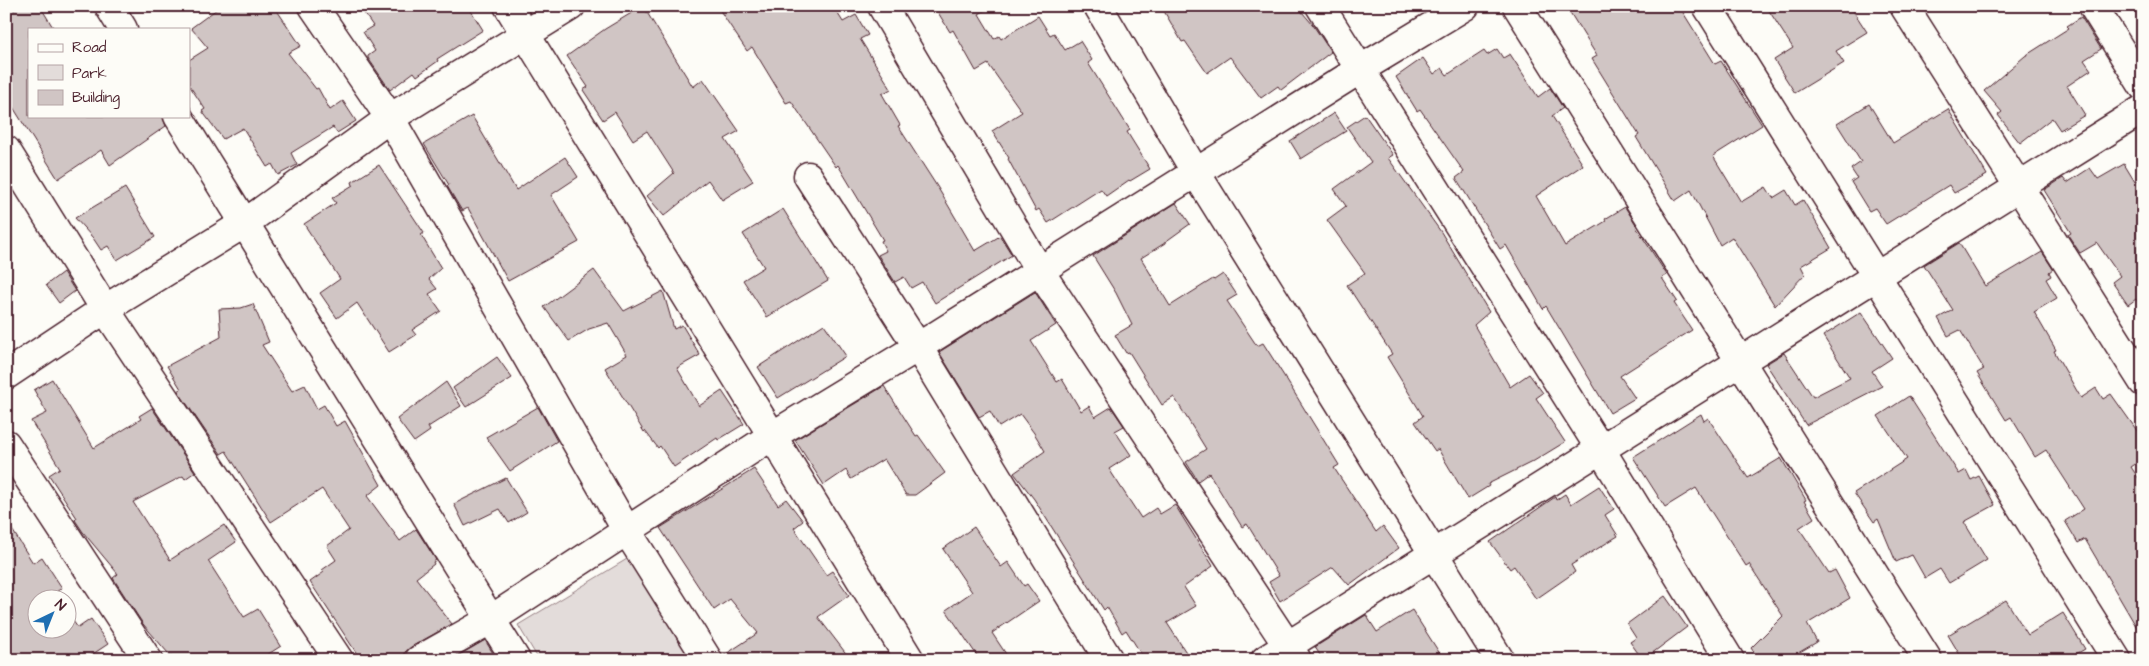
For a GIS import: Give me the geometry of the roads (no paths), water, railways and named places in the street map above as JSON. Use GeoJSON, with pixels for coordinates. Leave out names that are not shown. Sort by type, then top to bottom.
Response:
{"type":"FeatureCollection","features":[{"type":"Feature","properties":{"kind":"street"},"geometry":{"type":"LineString","coordinates":[[109,6],[122,28]]}},
{"type":"Feature","properties":{"kind":"street"},"geometry":{"type":"LineString","coordinates":[[313,6],[390,118],[627,530],[708,660]]}},
{"type":"Feature","properties":{"kind":"street"},"geometry":{"type":"LineString","coordinates":[[508,6],[910,660]]}},
{"type":"Feature","properties":{"kind":"street"},"geometry":{"type":"LineString","coordinates":[[6,375],[105,310],[245,223],[390,118],[572,6]]}},
{"type":"Feature","properties":{"kind":"street"},"geometry":{"type":"LineString","coordinates":[[882,6],[1039,270],[1292,653]]}},
{"type":"Feature","properties":{"kind":"street"},"geometry":{"type":"LineString","coordinates":[[1098,6],[1196,173],[1500,660]]}},
{"type":"Feature","properties":{"kind":"street"},"geometry":{"type":"LineString","coordinates":[[1320,6],[1601,450],[1730,660]]}},
{"type":"Feature","properties":{"kind":"street"},"geometry":{"type":"LineString","coordinates":[[419,660],[490,620],[772,436],[918,347],[1359,70],[1465,6]]}},
{"type":"Feature","properties":{"kind":"street"},"geometry":{"type":"LineString","coordinates":[[1517,6],[1928,660]]}},
{"type":"Feature","properties":{"kind":"street"},"geometry":{"type":"LineString","coordinates":[[1707,6],[2117,660]]}},
{"type":"Feature","properties":{"kind":"street"},"geometry":{"type":"LineString","coordinates":[[1904,6],[2143,382]]}},
{"type":"Feature","properties":{"kind":"street"},"geometry":{"type":"LineString","coordinates":[[2092,6],[2143,86]]}},
{"type":"Feature","properties":{"kind":"street"},"geometry":{"type":"LineString","coordinates":[[1265,660],[1292,653],[1434,555],[2143,109]]}},
{"type":"Feature","properties":{"kind":"street"},"geometry":{"type":"LineString","coordinates":[[179,118],[516,660]]}},
{"type":"Feature","properties":{"kind":"street"},"geometry":{"type":"LineString","coordinates":[[6,150],[105,310],[339,660]]}},
{"type":"Feature","properties":{"kind":"street"},"geometry":{"type":"LineString","coordinates":[[808,176],[918,347],[1109,660]]}},
{"type":"Feature","properties":{"kind":"street"},"geometry":{"type":"LineString","coordinates":[[6,444],[148,660]]}}]}
